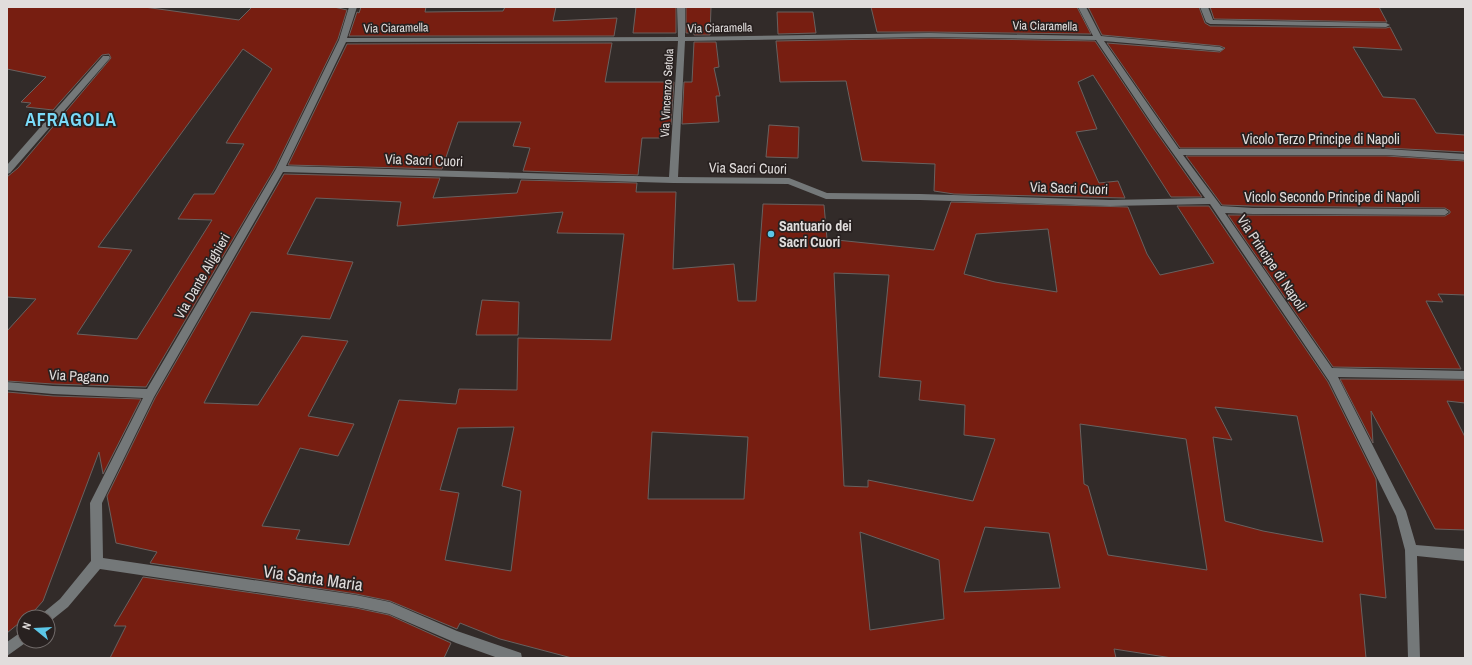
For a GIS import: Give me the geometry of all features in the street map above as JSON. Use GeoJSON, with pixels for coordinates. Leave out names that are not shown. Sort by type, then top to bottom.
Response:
{"type":"FeatureCollection","features":[{"type":"Feature","properties":{"kind":"street","name":"Via Dante Alighieri"},"geometry":{"type":"LineString","coordinates":[[96,563],[96,503],[150,394],[280,169],[343,40],[353,7]]}},
{"type":"Feature","properties":{"kind":"street","name":"Via Vincenzo Setola"},"geometry":{"type":"LineString","coordinates":[[673,180],[682,39],[681,7]]}},
{"type":"Feature","properties":{"kind":"street","name":"Via Principe di Napoli"},"geometry":{"type":"LineString","coordinates":[[1082,7],[1098,38],[1158,126],[1216,205],[1329,372],[1402,515],[1411,550],[1414,658]]}},
{"type":"Feature","properties":{"kind":"street"},"geometry":{"type":"LineString","coordinates":[[1204,7],[1210,22],[1386,25]]}},
{"type":"Feature","properties":{"kind":"street","name":"Via Ciaramella"},"geometry":{"type":"LineString","coordinates":[[343,40],[682,39],[929,35],[1098,38],[1220,49]]}},
{"type":"Feature","properties":{"kind":"street"},"geometry":{"type":"LineString","coordinates":[[7,171],[106,58]]}},
{"type":"Feature","properties":{"kind":"street","name":"Vicolo Terzo Principe di Napoli"},"geometry":{"type":"LineString","coordinates":[[1178,152],[1386,152],[1465,157]]}},
{"type":"Feature","properties":{"kind":"street","name":"Via Sacri Cuori"},"geometry":{"type":"LineString","coordinates":[[280,169],[673,180],[789,181],[826,196],[1216,205]]}},
{"type":"Feature","properties":{"kind":"street","name":"Vicolo Secondo Principe di Napoli"},"geometry":{"type":"LineString","coordinates":[[1216,205],[1253,212],[1445,212]]}},
{"type":"Feature","properties":{"kind":"street"},"geometry":{"type":"LineString","coordinates":[[1329,372],[1465,375]]}},
{"type":"Feature","properties":{"kind":"street","name":"Via Pagano"},"geometry":{"type":"LineString","coordinates":[[7,386],[53,390],[150,394]]}},
{"type":"Feature","properties":{"kind":"street"},"geometry":{"type":"LineString","coordinates":[[1411,550],[1465,555]]}},
{"type":"Feature","properties":{"kind":"street"},"geometry":{"type":"LineString","coordinates":[[56,610],[64,603],[96,563]]}},
{"type":"Feature","properties":{"kind":"street","name":"Via Santa Maria"},"geometry":{"type":"LineString","coordinates":[[96,563],[356,601],[390,608],[456,638],[516,658]]}},
{"type":"Feature","properties":{"kind":"street"},"geometry":{"type":"LineString","coordinates":[[7,650],[16,643]]}},
{"type":"Feature","properties":{"kind":"building"},"geometry":{"type":"Polygon","coordinates":[[[7,7],[144,7],[239,20],[252,7],[334,7],[347,10],[338,39],[275,168],[146,387],[7,381],[7,331],[36,299],[7,297],[7,177],[18,168],[111,58],[109,54],[102,55],[53,110],[26,107],[31,103],[21,102],[46,77],[7,69],[7,7]],[[243,49],[98,247],[132,250],[77,334],[137,339],[212,220],[178,219],[194,194],[214,194],[244,144],[226,143],[272,69],[243,49]]]}},
{"type":"Feature","properties":{"kind":"building"},"geometry":{"type":"Polygon","coordinates":[[[361,7],[426,7],[425,12],[503,11],[505,7],[556,7],[553,21],[617,18],[614,36],[349,36],[357,12],[359,13],[361,7]]]}},
{"type":"Feature","properties":{"kind":"building"},"geometry":{"type":"Polygon","coordinates":[[[636,7],[676,7],[676,33],[633,33],[636,7]]]}},
{"type":"Feature","properties":{"kind":"building"},"geometry":{"type":"Polygon","coordinates":[[[686,7],[711,7],[710,35],[694,35],[694,33],[686,33],[686,7]]]}},
{"type":"Feature","properties":{"kind":"building"},"geometry":{"type":"Polygon","coordinates":[[[871,7],[1077,7],[1091,34],[877,32],[871,7]]]}},
{"type":"Feature","properties":{"kind":"building"},"geometry":{"type":"Polygon","coordinates":[[[1088,7],[1199,7],[1205,23],[1210,26],[1390,27],[1402,50],[1353,47],[1383,97],[1415,99],[1436,133],[1465,135],[1465,152],[1386,148],[1180,148],[1107,43],[1220,52],[1225,48],[1220,46],[1102,35],[1088,7]]]}},
{"type":"Feature","properties":{"kind":"building"},"geometry":{"type":"Polygon","coordinates":[[[1210,7],[1379,7],[1387,22],[1214,19],[1210,7]]]}},
{"type":"Feature","properties":{"kind":"building"},"geometry":{"type":"Polygon","coordinates":[[[777,12],[813,12],[816,33],[778,34],[777,12]]]}},
{"type":"Feature","properties":{"kind":"building"},"geometry":{"type":"Polygon","coordinates":[[[929,38],[1095,41],[1202,197],[1171,197],[1093,75],[1078,82],[1097,129],[1076,132],[1099,183],[1118,181],[1125,198],[954,194],[934,191],[935,164],[862,161],[846,81],[780,82],[776,41],[929,38]]]}},
{"type":"Feature","properties":{"kind":"building"},"geometry":{"type":"Polygon","coordinates":[[[694,42],[716,42],[719,67],[714,68],[720,96],[716,96],[719,122],[682,124],[684,82],[692,82],[694,42]]]}},
{"type":"Feature","properties":{"kind":"building"},"geometry":{"type":"Polygon","coordinates":[[[612,43],[605,82],[674,82],[671,125],[662,125],[660,138],[642,138],[638,175],[523,171],[530,148],[513,146],[521,122],[458,122],[442,169],[288,165],[347,44],[612,43]]]}},
{"type":"Feature","properties":{"kind":"building"},"geometry":{"type":"Polygon","coordinates":[[[769,125],[799,127],[798,158],[766,157],[769,125]]]}},
{"type":"Feature","properties":{"kind":"building"},"geometry":{"type":"Polygon","coordinates":[[[1186,156],[1386,156],[1465,161],[1465,295],[1438,294],[1443,302],[1426,301],[1461,369],[1333,367],[1228,215],[1445,216],[1450,213],[1450,211],[1445,208],[1222,205],[1186,156]]]}},
{"type":"Feature","properties":{"kind":"building"},"geometry":{"type":"Polygon","coordinates":[[[284,174],[440,178],[433,198],[517,193],[521,180],[637,183],[636,192],[676,192],[673,269],[734,264],[738,301],[756,301],[763,204],[824,205],[827,239],[934,250],[951,202],[1128,207],[1147,254],[1160,275],[1214,263],[1177,206],[1209,206],[1328,382],[1376,479],[1386,598],[1360,594],[1366,658],[1172,658],[1114,649],[1116,658],[572,658],[500,639],[460,623],[457,629],[390,601],[356,594],[150,563],[157,552],[116,543],[107,496],[155,398],[284,174]],[[316,198],[287,254],[353,262],[330,319],[251,312],[204,403],[258,405],[302,336],[348,341],[308,416],[354,424],[338,456],[300,448],[262,526],[300,530],[296,539],[349,545],[399,400],[456,404],[459,389],[517,390],[518,338],[611,340],[624,234],[557,233],[563,212],[397,226],[401,202],[316,198]],[[1048,229],[976,234],[964,274],[995,282],[1057,292],[1048,229]],[[834,273],[844,486],[868,487],[868,480],[973,501],[995,439],[964,435],[965,405],[919,400],[921,381],[879,377],[889,275],[834,273]],[[1215,407],[1232,440],[1213,437],[1225,521],[1263,531],[1323,542],[1297,416],[1215,407]],[[1080,424],[1084,484],[1088,486],[1108,555],[1207,570],[1186,439],[1080,424]],[[514,427],[458,428],[440,490],[459,493],[445,560],[511,571],[521,491],[502,486],[514,427]],[[652,432],[648,499],[744,499],[748,437],[652,432]],[[985,527],[964,592],[1060,588],[1049,533],[985,527]],[[860,532],[870,630],[944,619],[939,560],[860,532]]]}},
{"type":"Feature","properties":{"kind":"building"},"geometry":{"type":"Polygon","coordinates":[[[482,300],[519,302],[518,335],[476,335],[482,300]]]}},
{"type":"Feature","properties":{"kind":"building"},"geometry":{"type":"Polygon","coordinates":[[[1340,379],[1465,380],[1465,403],[1447,401],[1465,437],[1465,530],[1435,529],[1371,411],[1373,443],[1340,379]]]}},
{"type":"Feature","properties":{"kind":"building"},"geometry":{"type":"Polygon","coordinates":[[[7,392],[53,396],[141,399],[103,474],[99,452],[43,601],[36,609],[16,609],[16,626],[7,633],[7,392]]]}},
{"type":"Feature","properties":{"kind":"building"},"geometry":{"type":"Polygon","coordinates":[[[143,577],[356,608],[389,615],[451,643],[444,658],[110,658],[126,626],[114,626],[143,577]]]}},
{"type":"Feature","properties":{"kind":"place","name":"Santuario dei Sacri Cuori"},"geometry":{"type":"Point","coordinates":[771,234]}},
{"type":"Feature","properties":{"kind":"district","name":"AFRAGOLA"},"geometry":{"type":"Point","coordinates":[71,120]}}]}
